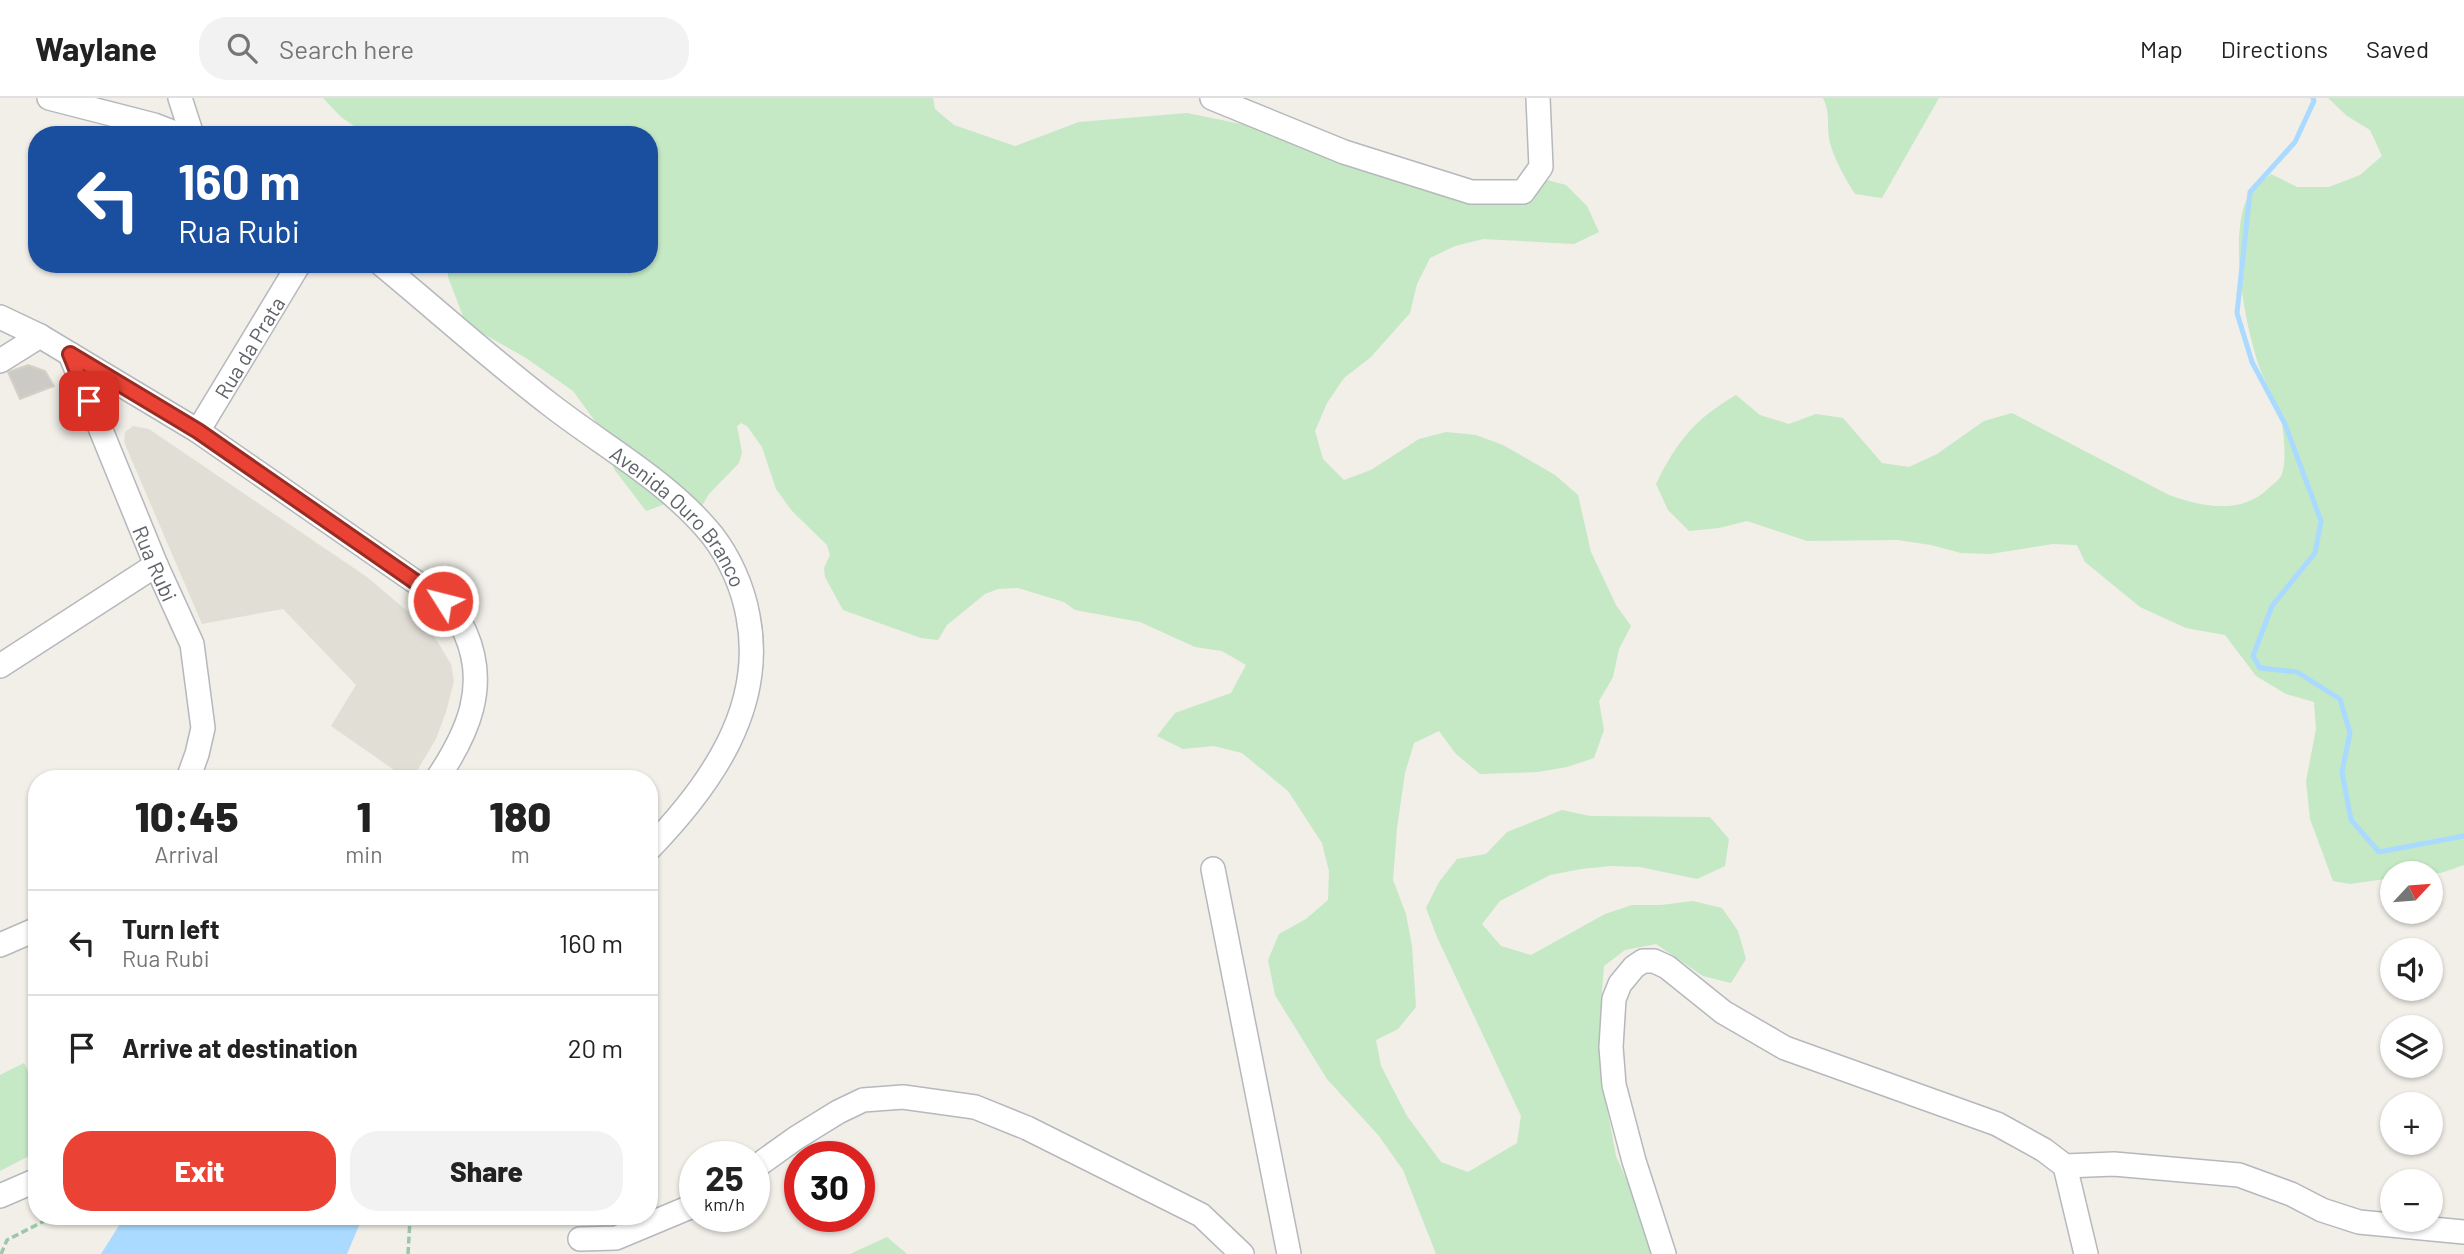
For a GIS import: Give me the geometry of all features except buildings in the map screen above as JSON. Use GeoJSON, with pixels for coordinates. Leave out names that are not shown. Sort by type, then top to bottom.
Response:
{"type":"FeatureCollection","features":[{"type":"Feature","properties":{"kind":"street"},"geometry":{"type":"LineString","coordinates":[[49,98],[157,126]]}},
{"type":"Feature","properties":{"kind":"street"},"geometry":{"type":"LineString","coordinates":[[180,98],[189,126]]}},
{"type":"Feature","properties":{"kind":"street"},"geometry":{"type":"LineString","coordinates":[[1212,98],[1344,152],[1471,192],[1523,192],[1541,167],[1538,98]]}},
{"type":"Feature","properties":{"kind":"street","name":"Rua da Prata"},"geometry":{"type":"LineString","coordinates":[[198,431],[294,273]]}},
{"type":"Feature","properties":{"kind":"street","name":"Avenida Ouro Branco"},"geometry":{"type":"LineString","coordinates":[[392,273],[552,406],[688,510],[713,536],[732,567],[746,600],[752,636],[751,671],[744,709],[730,743],[708,779],[690,804],[658,839]]}},
{"type":"Feature","properties":{"kind":"street"},"geometry":{"type":"LineString","coordinates":[[0,317],[40,336],[198,431],[443,601],[464,630],[477,667],[475,694],[455,752],[443,770]]}},
{"type":"Feature","properties":{"kind":"street"},"geometry":{"type":"LineString","coordinates":[[0,361],[40,336]]}},
{"type":"Feature","properties":{"kind":"street","name":"Rua Rubi"},"geometry":{"type":"LineString","coordinates":[[70,354],[156,565],[192,643],[202,728],[191,770]]}},
{"type":"Feature","properties":{"kind":"street"},"geometry":{"type":"LineString","coordinates":[[0,666],[156,565]]}},
{"type":"Feature","properties":{"kind":"street"},"geometry":{"type":"LineString","coordinates":[[1213,869],[1289,1254]]}},
{"type":"Feature","properties":{"kind":"street"},"geometry":{"type":"LineString","coordinates":[[0,945],[28,933]]}},
{"type":"Feature","properties":{"kind":"street"},"geometry":{"type":"LineString","coordinates":[[1664,1254],[1634,1161],[1614,1085],[1611,1047],[1614,999],[1620,984],[1634,967],[1643,961],[1654,961],[1667,967],[1723,1012],[1786,1048],[1997,1124],[2024,1138],[2065,1166],[2114,1164],[2239,1175],[2358,1222],[2464,1232]]}},
{"type":"Feature","properties":{"kind":"street"},"geometry":{"type":"LineString","coordinates":[[770,1157],[838,1112],[863,1100],[903,1097],[975,1107],[1027,1128],[1201,1215],[1242,1254]]}},
{"type":"Feature","properties":{"kind":"street"},"geometry":{"type":"LineString","coordinates":[[2065,1166],[2086,1254]]}},
{"type":"Feature","properties":{"kind":"street"},"geometry":{"type":"LineString","coordinates":[[0,1196],[28,1184]]}},
{"type":"Feature","properties":{"kind":"street"},"geometry":{"type":"LineString","coordinates":[[658,1220],[679,1212]]}},
{"type":"Feature","properties":{"kind":"street"},"geometry":{"type":"LineString","coordinates":[[580,1239],[616,1238],[647,1225]]}},
{"type":"Feature","properties":{"kind":"path"},"geometry":{"type":"LineString","coordinates":[[1,1254],[7,1240],[36,1225]]}},
{"type":"Feature","properties":{"kind":"path"},"geometry":{"type":"LineString","coordinates":[[408,1254],[411,1225]]}},
{"type":"Feature","properties":{"kind":"shaded area"},"geometry":{"type":"Polygon","coordinates":[[[133,426],[149,429],[367,577],[431,631],[451,664],[454,681],[436,739],[417,770],[394,770],[331,726],[356,685],[283,609],[202,624],[124,442],[125,432],[133,426]]]}},
{"type":"Feature","properties":{"kind":"green space"},"geometry":{"type":"Polygon","coordinates":[[[323,98],[933,98],[935,109],[954,125],[1015,146],[1079,122],[1187,113],[1276,131],[1481,196],[1536,177],[1566,185],[1587,206],[1599,232],[1574,244],[1483,239],[1455,246],[1430,258],[1417,284],[1410,313],[1371,357],[1344,378],[1327,403],[1315,431],[1323,459],[1344,480],[1371,470],[1419,439],[1446,432],[1476,435],[1503,445],[1555,475],[1578,495],[1591,552],[1616,605],[1631,626],[1619,649],[1613,677],[1599,701],[1604,730],[1594,758],[1567,767],[1538,772],[1480,774],[1456,754],[1439,731],[1414,743],[1405,773],[1393,880],[1406,914],[1412,946],[1416,1007],[1398,1029],[1376,1040],[1381,1066],[1407,1116],[1441,1162],[1468,1172],[1517,1143],[1521,1116],[1426,908],[1439,882],[1457,859],[1486,854],[1507,832],[1562,810],[1590,816],[1710,817],[1729,839],[1725,866],[1697,879],[1640,867],[1611,866],[1550,875],[1500,901],[1482,924],[1501,946],[1531,955],[1605,914],[1632,905],[1693,901],[1722,908],[1738,931],[1746,959],[1731,983],[1703,976],[1656,944],[1625,950],[1604,966],[1602,991],[1608,1059],[1606,1103],[1616,1156],[1659,1254],[1436,1254],[1403,1170],[1379,1136],[1327,1079],[1275,995],[1268,960],[1279,934],[1306,919],[1328,900],[1329,871],[1322,843],[1288,791],[1242,753],[1214,746],[1183,749],[1157,736],[1175,713],[1231,693],[1246,665],[1222,651],[1195,647],[1140,622],[1075,610],[1064,602],[1018,588],[998,589],[985,594],[947,625],[938,640],[921,638],[843,610],[825,577],[824,568],[830,555],[827,545],[792,511],[776,489],[762,447],[747,426],[741,423],[737,426],[742,452],[739,463],[709,494],[700,509],[668,503],[646,511],[614,469],[595,421],[573,391],[526,358],[475,329],[464,319],[448,273],[658,273],[658,126],[354,126],[323,98]]]}},
{"type":"Feature","properties":{"kind":"green space"},"geometry":{"type":"Polygon","coordinates":[[[1823,98],[1939,98],[1882,198],[1855,194],[1837,163],[1830,143],[1827,109],[1823,98]]]}},
{"type":"Feature","properties":{"kind":"green space"},"geometry":{"type":"Polygon","coordinates":[[[2328,98],[2464,98],[2464,865],[2443,872],[2443,861],[2380,861],[2380,880],[2350,884],[2333,881],[2310,819],[2306,781],[2316,729],[2314,702],[2286,694],[2256,676],[2225,635],[2186,628],[2140,607],[2085,562],[2077,545],[2053,544],[1990,554],[1961,553],[1898,540],[1807,541],[1747,521],[1719,528],[1689,531],[1668,510],[1656,484],[1672,455],[1698,422],[1736,395],[1760,415],[1789,424],[1816,414],[1843,418],[1882,463],[1909,467],[1937,454],[1984,421],[2012,413],[2169,495],[2195,503],[2221,506],[2247,502],[2258,497],[2281,476],[2284,443],[2281,417],[2254,351],[2244,306],[2239,257],[2242,213],[2250,193],[2271,174],[2297,187],[2329,187],[2360,175],[2382,156],[2370,130],[2347,116],[2328,98]]]}},
{"type":"Feature","properties":{"kind":"green space"},"geometry":{"type":"Polygon","coordinates":[[[24,1063],[28,1071],[28,1157],[0,1171],[0,1075],[24,1063]]]}},
{"type":"Feature","properties":{"kind":"green space"},"geometry":{"type":"Polygon","coordinates":[[[887,1237],[907,1254],[850,1254],[887,1237]]]}},
{"type":"Feature","properties":{"kind":"water"},"geometry":{"type":"Polygon","coordinates":[[[119,1225],[359,1225],[347,1254],[101,1254],[119,1225]]]}},
{"type":"Feature","properties":{"kind":"waterway"},"geometry":{"type":"LineString","coordinates":[[2313,98],[2295,142],[2250,192],[2237,313],[2252,362],[2285,424],[2321,521],[2315,553],[2272,606],[2253,656],[2260,668],[2297,672],[2340,699],[2350,733],[2342,772],[2351,820],[2379,852],[2464,836]]}},
{"type":"Feature","properties":{"kind":"route"},"geometry":{"type":"LineString","coordinates":[[89,401],[70,354],[198,431],[443,601]]}}]}
